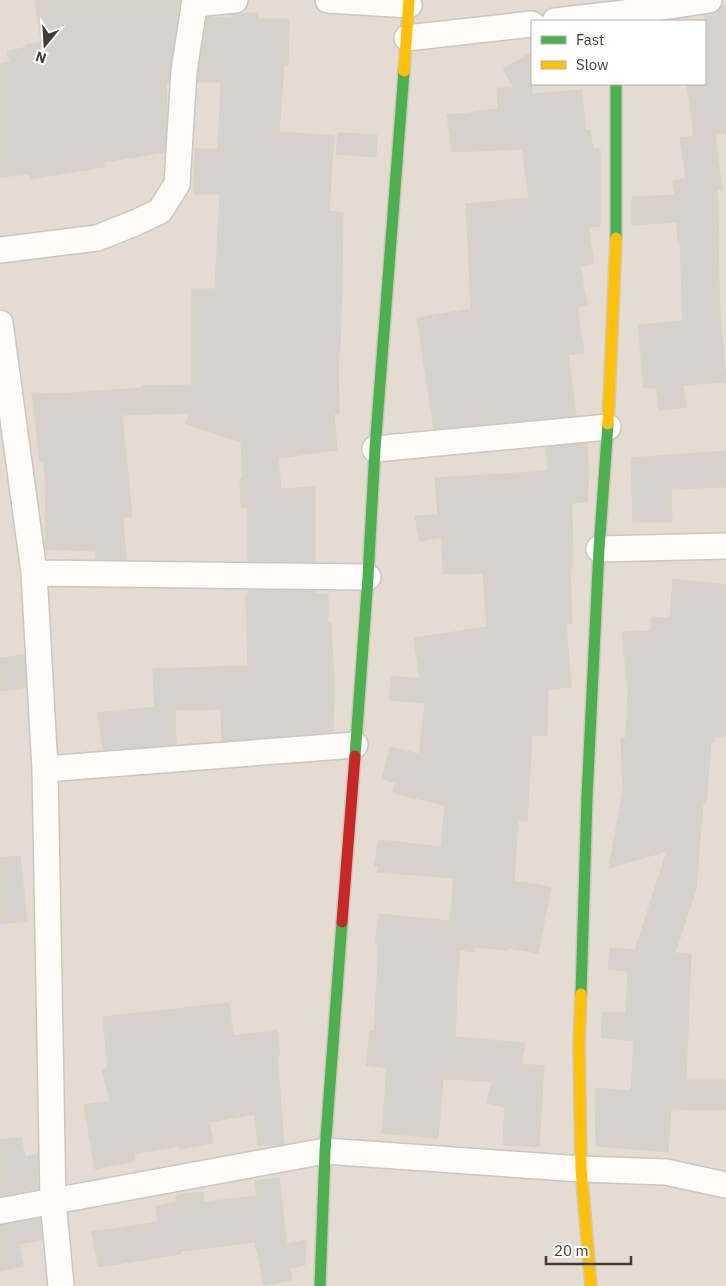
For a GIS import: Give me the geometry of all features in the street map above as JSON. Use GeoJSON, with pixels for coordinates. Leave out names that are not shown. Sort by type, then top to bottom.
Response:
{"type":"FeatureCollection","features":[{"type":"Feature","properties":{"kind":"street"},"geometry":{"type":"LineString","coordinates":[[0,250],[97,238],[136,223],[160,211],[177,184],[184,71],[195,2],[235,0]]}},
{"type":"Feature","properties":{"kind":"street"},"geometry":{"type":"LineString","coordinates":[[320,1286],[325,1150],[409,2],[328,0]]}},
{"type":"Feature","properties":{"kind":"street"},"geometry":{"type":"LineString","coordinates":[[562,20],[709,0]]}},
{"type":"Feature","properties":{"kind":"street"},"geometry":{"type":"LineString","coordinates":[[407,38],[531,24]]}},
{"type":"Feature","properties":{"kind":"street"},"geometry":{"type":"LineString","coordinates":[[591,1286],[581,1169],[579,1033],[587,796],[599,549],[608,427],[616,240],[616,85]]}},
{"type":"Feature","properties":{"kind":"street"},"geometry":{"type":"LineString","coordinates":[[0,323],[34,573],[45,769],[54,1201],[61,1286]]}},
{"type":"Feature","properties":{"kind":"street"},"geometry":{"type":"LineString","coordinates":[[375,449],[608,427]]}},
{"type":"Feature","properties":{"kind":"street"},"geometry":{"type":"LineString","coordinates":[[599,549],[726,546]]}},
{"type":"Feature","properties":{"kind":"street"},"geometry":{"type":"LineString","coordinates":[[34,573],[368,577]]}},
{"type":"Feature","properties":{"kind":"street"},"geometry":{"type":"LineString","coordinates":[[45,769],[355,745]]}},
{"type":"Feature","properties":{"kind":"street"},"geometry":{"type":"LineString","coordinates":[[0,1211],[325,1150],[581,1169],[666,1172],[726,1185]]}},
{"type":"Feature","properties":{"kind":"shaded area"},"geometry":{"type":"Polygon","coordinates":[[[0,0],[726,0],[726,1286],[0,1286],[0,0]]]}},
{"type":"Feature","properties":{"kind":"building"},"geometry":{"type":"Polygon","coordinates":[[[35,0],[180,0],[169,82],[166,82],[165,152],[104,162],[104,167],[30,179],[29,174],[0,177],[0,64],[10,61],[7,52],[41,42],[35,0]]]}},
{"type":"Feature","properties":{"kind":"building"},"geometry":{"type":"Polygon","coordinates":[[[722,6],[726,6],[726,133],[715,134],[722,189],[717,190],[718,242],[720,314],[726,382],[683,385],[686,407],[659,410],[656,388],[644,388],[638,325],[683,321],[680,243],[678,243],[677,222],[632,225],[632,197],[675,195],[673,181],[686,179],[680,138],[694,136],[687,85],[706,85],[705,15],[718,11],[722,6]]]}},
{"type":"Feature","properties":{"kind":"building"},"geometry":{"type":"Polygon","coordinates":[[[258,13],[258,19],[289,19],[288,65],[284,65],[279,132],[334,136],[329,211],[343,213],[340,351],[338,351],[339,414],[334,414],[337,450],[278,458],[281,489],[315,487],[315,562],[248,561],[248,507],[241,508],[240,479],[243,479],[241,442],[186,424],[189,413],[122,415],[132,516],[123,517],[126,560],[96,559],[96,551],[45,549],[46,484],[43,462],[40,462],[32,393],[58,394],[143,388],[143,386],[192,385],[192,289],[215,289],[220,194],[194,194],[195,149],[218,149],[221,82],[198,82],[198,73],[207,17],[231,18],[231,15],[258,13]]]}},
{"type":"Feature","properties":{"kind":"building"},"geometry":{"type":"Polygon","coordinates":[[[531,53],[532,94],[581,90],[586,131],[590,130],[593,149],[600,148],[600,226],[588,227],[594,264],[580,266],[587,305],[577,307],[584,353],[568,355],[576,416],[434,429],[417,318],[471,309],[466,204],[529,198],[522,149],[452,152],[447,114],[498,109],[497,88],[514,88],[503,69],[531,53]]]}},
{"type":"Feature","properties":{"kind":"building"},"geometry":{"type":"Polygon","coordinates":[[[338,133],[377,135],[376,157],[336,154],[338,133]]]}},
{"type":"Feature","properties":{"kind":"building"},"geometry":{"type":"Polygon","coordinates":[[[587,443],[589,473],[587,502],[572,503],[573,568],[570,568],[572,624],[566,624],[571,687],[548,689],[547,736],[532,735],[527,821],[518,821],[514,881],[551,887],[538,953],[509,948],[508,950],[475,947],[475,952],[460,950],[456,994],[455,1037],[525,1043],[521,1064],[544,1066],[539,1147],[503,1145],[505,1107],[487,1103],[492,1081],[443,1079],[438,1138],[382,1133],[387,1068],[366,1065],[370,1031],[374,1031],[379,944],[375,944],[379,914],[450,921],[454,878],[377,872],[379,867],[374,866],[379,840],[441,847],[445,805],[393,793],[396,783],[382,779],[390,747],[419,754],[425,703],[389,700],[392,676],[420,679],[414,638],[487,627],[483,573],[443,574],[442,537],[420,541],[415,516],[438,515],[435,478],[548,471],[546,447],[587,443]]]}},
{"type":"Feature","properties":{"kind":"building"},"geometry":{"type":"Polygon","coordinates":[[[726,451],[726,487],[671,489],[672,522],[633,522],[631,458],[726,451]]]}},
{"type":"Feature","properties":{"kind":"building"},"geometry":{"type":"Polygon","coordinates":[[[673,579],[726,585],[726,737],[714,737],[715,742],[711,742],[706,804],[703,803],[696,889],[675,953],[691,954],[686,1080],[726,1080],[726,1110],[671,1109],[668,1152],[596,1146],[595,1088],[631,1091],[634,1041],[601,1037],[603,1012],[626,1013],[628,971],[608,969],[610,948],[635,950],[667,851],[609,868],[623,791],[621,738],[626,738],[628,690],[622,632],[651,631],[651,617],[670,618],[673,579]]]}},
{"type":"Feature","properties":{"kind":"building"},"geometry":{"type":"Polygon","coordinates":[[[248,590],[315,591],[315,594],[328,594],[328,623],[331,623],[334,682],[333,732],[222,741],[221,709],[175,710],[176,744],[103,750],[98,713],[155,707],[153,669],[248,666],[246,596],[248,595],[248,590]]]}},
{"type":"Feature","properties":{"kind":"building"},"geometry":{"type":"Polygon","coordinates":[[[24,655],[26,687],[0,691],[0,658],[24,655]]]}},
{"type":"Feature","properties":{"kind":"building"},"geometry":{"type":"Polygon","coordinates":[[[20,856],[27,921],[0,924],[0,858],[20,856]]]}},
{"type":"Feature","properties":{"kind":"building"},"geometry":{"type":"Polygon","coordinates":[[[229,1003],[233,1036],[277,1030],[280,1055],[277,1055],[284,1144],[258,1146],[255,1114],[209,1122],[213,1143],[180,1149],[179,1146],[134,1154],[135,1161],[95,1169],[84,1105],[110,1101],[102,1070],[108,1068],[103,1017],[229,1003]]]}},
{"type":"Feature","properties":{"kind":"building"},"geometry":{"type":"Polygon","coordinates":[[[21,1137],[25,1157],[38,1154],[38,1189],[0,1196],[0,1140],[21,1137]]]}},
{"type":"Feature","properties":{"kind":"building"},"geometry":{"type":"Polygon","coordinates":[[[279,1178],[287,1244],[305,1240],[306,1244],[305,1265],[290,1268],[292,1280],[264,1285],[255,1242],[181,1251],[181,1254],[98,1267],[92,1232],[158,1222],[156,1206],[177,1202],[176,1195],[203,1192],[204,1202],[257,1196],[255,1181],[279,1178]]]}},
{"type":"Feature","properties":{"kind":"building"},"geometry":{"type":"Polygon","coordinates":[[[40,1218],[42,1240],[19,1244],[23,1266],[0,1271],[0,1225],[40,1218]]]}},
{"type":"Feature","properties":{"kind":"traffic: fast"},"geometry":{"type":"LineString","coordinates":[[355,756],[375,449],[404,71]]}},
{"type":"Feature","properties":{"kind":"traffic: fast"},"geometry":{"type":"LineString","coordinates":[[616,85],[616,238]]}},
{"type":"Feature","properties":{"kind":"traffic: fast"},"geometry":{"type":"LineString","coordinates":[[581,994],[587,797],[599,549],[608,424]]}},
{"type":"Feature","properties":{"kind":"traffic: fast"},"geometry":{"type":"LineString","coordinates":[[320,1286],[325,1151],[342,922]]}},
{"type":"Feature","properties":{"kind":"traffic: slow"},"geometry":{"type":"LineString","coordinates":[[404,71],[409,0]]}},
{"type":"Feature","properties":{"kind":"traffic: slow"},"geometry":{"type":"LineString","coordinates":[[608,424],[616,238]]}},
{"type":"Feature","properties":{"kind":"traffic: slow"},"geometry":{"type":"LineString","coordinates":[[581,994],[579,1043],[581,1169],[591,1286]]}},
{"type":"Feature","properties":{"kind":"traffic: jam"},"geometry":{"type":"LineString","coordinates":[[342,922],[355,756]]}}]}
